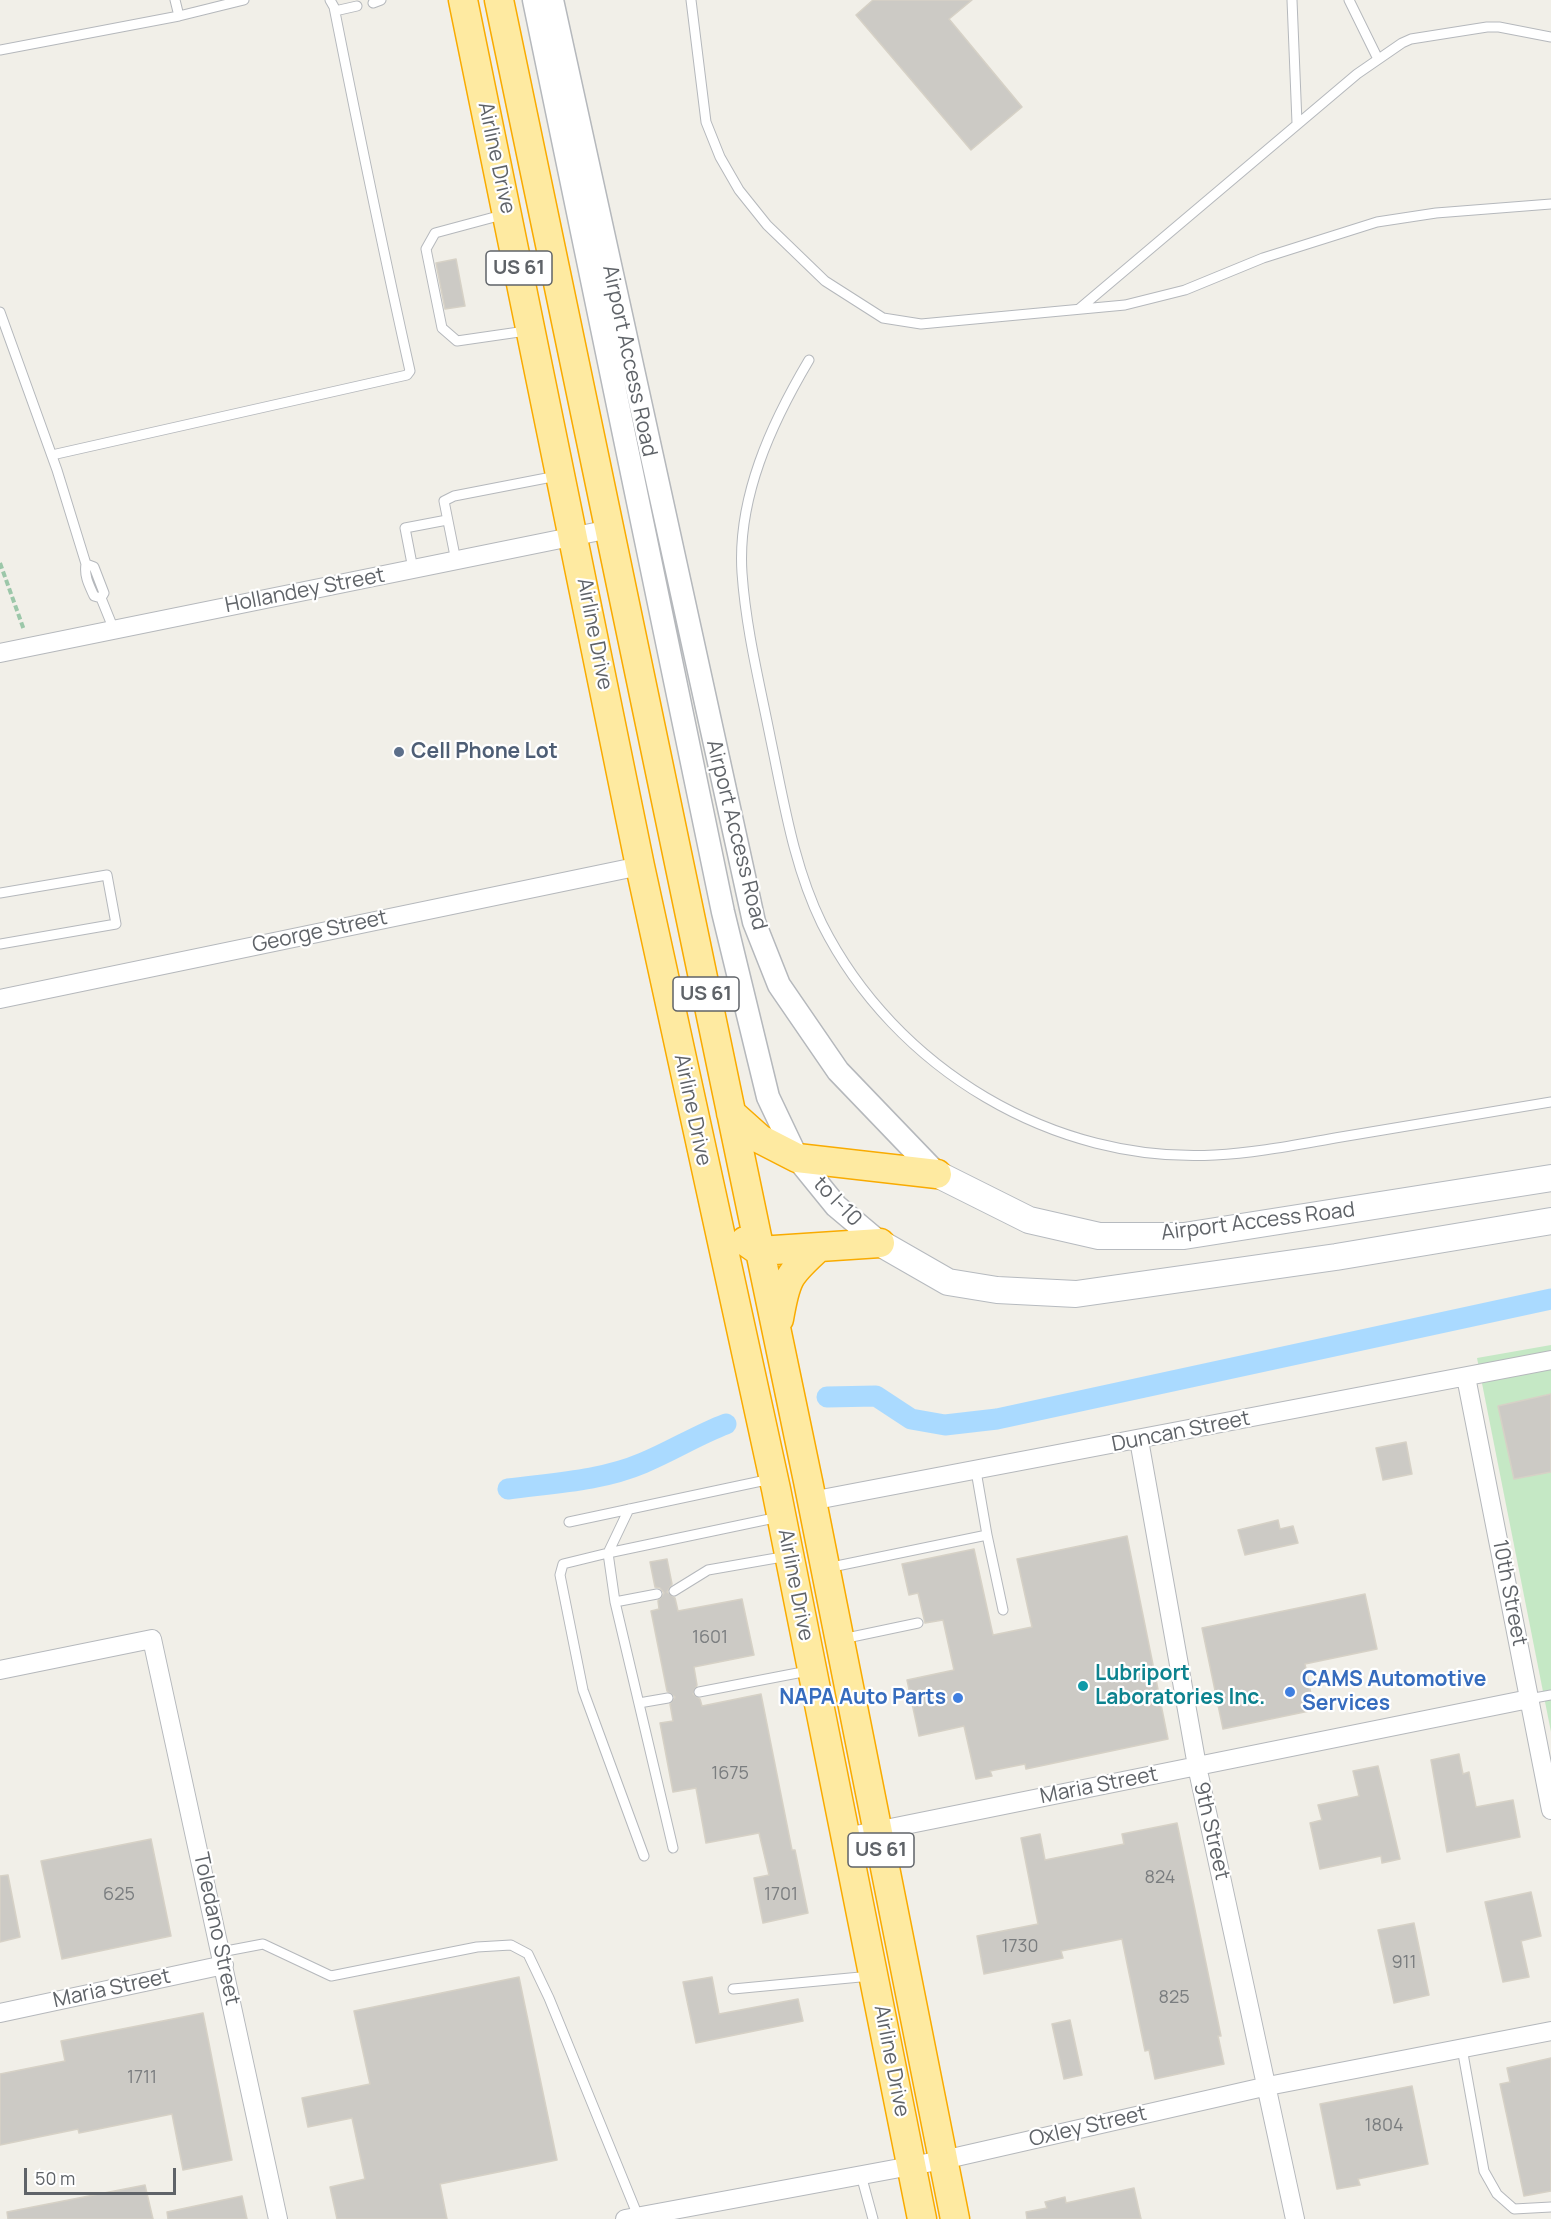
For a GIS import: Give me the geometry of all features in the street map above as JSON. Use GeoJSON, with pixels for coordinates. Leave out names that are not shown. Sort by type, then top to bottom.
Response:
{"type":"FeatureCollection","features":[{"type":"Feature","properties":{"kind":"highway","name":"Airline Drive"},"geometry":{"type":"LineString","coordinates":[[463,0],[575,536],[640,866],[715,1220],[773,1478],[922,2219]]}},
{"type":"Feature","properties":{"kind":"highway","name":"Airline Drive"},"geometry":{"type":"LineString","coordinates":[[499,0],[812,1501],[955,2219]]}},
{"type":"Feature","properties":{"kind":"highway"},"geometry":{"type":"LineString","coordinates":[[731,1113],[760,1139],[797,1158],[937,1174]]}},
{"type":"Feature","properties":{"kind":"highway"},"geometry":{"type":"LineString","coordinates":[[715,1220],[759,1251],[880,1243]]}},
{"type":"Feature","properties":{"kind":"highway"},"geometry":{"type":"LineString","coordinates":[[776,1333],[784,1284],[799,1265],[819,1247]]}},
{"type":"Feature","properties":{"kind":"main road","name":"Airport Access Road"},"geometry":{"type":"LineString","coordinates":[[937,1174],[1029,1220],[1099,1236],[1184,1236],[1551,1178]]}},
{"type":"Feature","properties":{"kind":"main road","name":"Airport Access Road"},"geometry":{"type":"LineString","coordinates":[[880,1243],[948,1282],[997,1290],[1076,1294],[1336,1257],[1551,1221]]}},
{"type":"Feature","properties":{"kind":"street","name":"Airport Access Road"},"geometry":{"type":"LineString","coordinates":[[534,0],[723,912],[768,1097],[797,1158]]}},
{"type":"Feature","properties":{"kind":"street","name":"Airport Access Road"},"geometry":{"type":"LineString","coordinates":[[552,0],[754,922],[779,985],[838,1071],[937,1174]]}},
{"type":"Feature","properties":{"kind":"street","name":"Hollandey Street"},"geometry":{"type":"LineString","coordinates":[[0,653],[610,529]]}},
{"type":"Feature","properties":{"kind":"street","name":"George Street"},"geometry":{"type":"LineString","coordinates":[[0,999],[640,866]]}},
{"type":"Feature","properties":{"kind":"street","name":"to I-10"},"geometry":{"type":"LineString","coordinates":[[797,1158],[836,1206],[880,1243]]}},
{"type":"Feature","properties":{"kind":"street","name":"Duncan Street"},"geometry":{"type":"LineString","coordinates":[[812,1501],[1551,1360]]}},
{"type":"Feature","properties":{"kind":"street","name":"10th Street"},"geometry":{"type":"LineString","coordinates":[[1466,1377],[1551,1810]]}},
{"type":"Feature","properties":{"kind":"street","name":"9th Street"},"geometry":{"type":"LineString","coordinates":[[1139,1440],[1197,1766],[1295,2219]]}},
{"type":"Feature","properties":{"kind":"street","name":"Toledano Street"},"geometry":{"type":"LineString","coordinates":[[0,1670],[152,1639],[278,2219]]}},
{"type":"Feature","properties":{"kind":"street","name":"Maria Street"},"geometry":{"type":"LineString","coordinates":[[846,1837],[1529,1700]]}},
{"type":"Feature","properties":{"kind":"street","name":"Maria Street"},"geometry":{"type":"LineString","coordinates":[[0,2013],[222,1959]]}},
{"type":"Feature","properties":{"kind":"street","name":"Oxley Street"},"geometry":{"type":"LineString","coordinates":[[631,2218],[943,2160],[1268,2086],[1551,2031]]}},
{"type":"Feature","properties":{"kind":"lane"},"geometry":{"type":"LineString","coordinates":[[175,0],[179,16]]}},
{"type":"Feature","properties":{"kind":"lane"},"geometry":{"type":"LineString","coordinates":[[0,50],[179,16],[244,0]]}},
{"type":"Feature","properties":{"kind":"lane"},"geometry":{"type":"LineString","coordinates":[[52,455],[407,375],[410,370],[379,232],[335,11],[330,0]]}},
{"type":"Feature","properties":{"kind":"lane"},"geometry":{"type":"LineString","coordinates":[[691,0],[706,122],[720,157],[739,190],[767,225],[825,281],[883,318],[921,324],[1078,310],[1157,299],[1263,258],[1377,222],[1436,213],[1551,204]]}},
{"type":"Feature","properties":{"kind":"lane"},"geometry":{"type":"LineString","coordinates":[[1292,0],[1297,123]]}},
{"type":"Feature","properties":{"kind":"lane"},"geometry":{"type":"LineString","coordinates":[[1349,0],[1378,59]]}},
{"type":"Feature","properties":{"kind":"lane"},"geometry":{"type":"LineString","coordinates":[[335,11],[357,6]]}},
{"type":"Feature","properties":{"kind":"lane"},"geometry":{"type":"LineString","coordinates":[[1078,310],[1335,90],[1411,39],[1487,27],[1499,27],[1551,37]]}},
{"type":"Feature","properties":{"kind":"lane"},"geometry":{"type":"LineString","coordinates":[[508,213],[435,233],[429,239],[426,249],[439,317],[442,328],[457,341],[532,331]]}},
{"type":"Feature","properties":{"kind":"lane"},"geometry":{"type":"LineString","coordinates":[[0,312],[52,455],[86,564],[94,567],[104,593],[101,598],[114,630]]}},
{"type":"Feature","properties":{"kind":"lane"},"geometry":{"type":"LineString","coordinates":[[809,360],[772,425],[759,460],[751,494],[741,570],[748,627],[788,824],[803,880],[829,935],[859,983],[890,1022],[945,1071],[1003,1109],[1054,1132],[1115,1148],[1169,1155],[1217,1155],[1279,1147],[1551,1102]]}},
{"type":"Feature","properties":{"kind":"lane"},"geometry":{"type":"LineString","coordinates":[[456,561],[444,501],[454,496],[562,475]]}},
{"type":"Feature","properties":{"kind":"lane"},"geometry":{"type":"LineString","coordinates":[[413,569],[405,528],[447,520]]}},
{"type":"Feature","properties":{"kind":"lane"},"geometry":{"type":"LineString","coordinates":[[0,893],[107,875],[116,924],[0,944]]}},
{"type":"Feature","properties":{"kind":"lane"},"geometry":{"type":"LineString","coordinates":[[976,1471],[1003,1610]]}},
{"type":"Feature","properties":{"kind":"lane"},"geometry":{"type":"LineString","coordinates":[[569,1522],[773,1478]]}},
{"type":"Feature","properties":{"kind":"lane"},"geometry":{"type":"LineString","coordinates":[[629,1509],[608,1553],[615,1602],[673,1848]]}},
{"type":"Feature","properties":{"kind":"lane"},"geometry":{"type":"LineString","coordinates":[[644,1856],[583,1690],[560,1575],[563,1564],[572,1560],[781,1517]]}},
{"type":"Feature","properties":{"kind":"lane"},"geometry":{"type":"LineString","coordinates":[[825,1568],[987,1535]]}},
{"type":"Feature","properties":{"kind":"lane"},"geometry":{"type":"LineString","coordinates":[[674,1591],[708,1570],[789,1556]]}},
{"type":"Feature","properties":{"kind":"lane"},"geometry":{"type":"LineString","coordinates":[[615,1602],[657,1594]]}},
{"type":"Feature","properties":{"kind":"lane"},"geometry":{"type":"LineString","coordinates":[[839,1640],[918,1623]]}},
{"type":"Feature","properties":{"kind":"lane"},"geometry":{"type":"LineString","coordinates":[[699,1692],[812,1670]]}},
{"type":"Feature","properties":{"kind":"lane"},"geometry":{"type":"LineString","coordinates":[[1529,1700],[1551,1695]]}},
{"type":"Feature","properties":{"kind":"lane"},"geometry":{"type":"LineString","coordinates":[[639,1703],[669,1698]]}},
{"type":"Feature","properties":{"kind":"lane"},"geometry":{"type":"LineString","coordinates":[[222,1959],[263,1944],[331,1976],[477,1947],[511,1945],[528,1954],[549,1998],[631,2218]]}},
{"type":"Feature","properties":{"kind":"lane"},"geometry":{"type":"LineString","coordinates":[[733,1989],[874,1976]]}},
{"type":"Feature","properties":{"kind":"lane"},"geometry":{"type":"LineString","coordinates":[[1462,2048],[1484,2171],[1488,2179],[1497,2194],[1514,2209],[1551,2207]]}},
{"type":"Feature","properties":{"kind":"lane"},"geometry":{"type":"LineString","coordinates":[[861,2175],[873,2219]]}},
{"type":"Feature","properties":{"kind":"path"},"geometry":{"type":"LineString","coordinates":[[0,563],[31,647]]}},
{"type":"Feature","properties":{"kind":"green space"},"geometry":{"type":"Polygon","coordinates":[[[1551,1345],[1551,1732],[1477,1358],[1551,1345]]]}},
{"type":"Feature","properties":{"kind":"building"},"geometry":{"type":"Polygon","coordinates":[[[873,0],[972,0],[949,19],[1022,107],[971,150],[856,15],[873,0]]]}},
{"type":"Feature","properties":{"kind":"building"},"geometry":{"type":"Polygon","coordinates":[[[456,259],[465,306],[445,309],[436,263],[456,259]]]}},
{"type":"Feature","properties":{"kind":"building"},"geometry":{"type":"Polygon","coordinates":[[[1551,1394],[1551,1472],[1514,1479],[1498,1406],[1551,1394]]]}},
{"type":"Feature","properties":{"kind":"building"},"geometry":{"type":"Polygon","coordinates":[[[1406,1442],[1412,1474],[1383,1480],[1376,1448],[1406,1442]]]}},
{"type":"Feature","properties":{"kind":"building"},"geometry":{"type":"Polygon","coordinates":[[[1278,1520],[1280,1529],[1293,1526],[1298,1543],[1245,1555],[1238,1530],[1278,1520]]]}},
{"type":"Feature","properties":{"kind":"building","name":"Lubriport Laboratories Inc."},"geometry":{"type":"Polygon","coordinates":[[[1127,1536],[1168,1739],[1026,1769],[1025,1764],[990,1771],[992,1776],[976,1779],[964,1726],[919,1736],[907,1680],[954,1670],[943,1620],[925,1623],[918,1593],[909,1595],[902,1564],[974,1549],[993,1635],[1032,1627],[1017,1559],[1127,1536]]]}},
{"type":"Feature","properties":{"kind":"building"},"geometry":{"type":"Polygon","coordinates":[[[667,1559],[672,1584],[667,1592],[675,1598],[678,1611],[742,1599],[754,1655],[694,1667],[697,1685],[693,1694],[700,1699],[702,1706],[761,1694],[792,1850],[795,1850],[808,1913],[763,1923],[754,1878],[769,1875],[759,1833],[706,1843],[696,1788],[673,1792],[660,1723],[673,1721],[670,1704],[675,1697],[667,1691],[651,1611],[659,1609],[658,1601],[664,1593],[660,1588],[655,1587],[650,1562],[667,1559]]]}},
{"type":"Feature","properties":{"kind":"building"},"geometry":{"type":"Polygon","coordinates":[[[1365,1594],[1377,1649],[1305,1664],[1314,1710],[1223,1729],[1202,1628],[1365,1594]]]}},
{"type":"Feature","properties":{"kind":"building"},"geometry":{"type":"Polygon","coordinates":[[[1459,1754],[1463,1774],[1469,1772],[1476,1807],[1513,1800],[1520,1837],[1447,1852],[1431,1760],[1459,1754]]]}},
{"type":"Feature","properties":{"kind":"building"},"geometry":{"type":"Polygon","coordinates":[[[1378,1766],[1400,1859],[1382,1863],[1381,1856],[1320,1869],[1310,1823],[1322,1820],[1318,1805],[1359,1796],[1353,1771],[1378,1766]]]}},
{"type":"Feature","properties":{"kind":"building"},"geometry":{"type":"Polygon","coordinates":[[[1177,1823],[1221,2036],[1218,2036],[1224,2064],[1155,2079],[1149,2050],[1145,2051],[1122,1939],[1061,1951],[1063,1958],[984,1974],[977,1936],[1038,1924],[1021,1838],[1040,1834],[1045,1860],[1124,1844],[1122,1834],[1177,1823]]]}},
{"type":"Feature","properties":{"kind":"building"},"geometry":{"type":"Polygon","coordinates":[[[151,1839],[171,1936],[62,1959],[41,1861],[151,1839]]]}},
{"type":"Feature","properties":{"kind":"building"},"geometry":{"type":"Polygon","coordinates":[[[8,1875],[20,1937],[0,1942],[0,1876],[8,1875]]]}},
{"type":"Feature","properties":{"kind":"building"},"geometry":{"type":"Polygon","coordinates":[[[1531,1892],[1541,1936],[1521,1941],[1529,1977],[1503,1982],[1485,1902],[1531,1892]]]}},
{"type":"Feature","properties":{"kind":"building"},"geometry":{"type":"Polygon","coordinates":[[[1414,1923],[1429,1995],[1394,2003],[1378,1930],[1414,1923]]]}},
{"type":"Feature","properties":{"kind":"building"},"geometry":{"type":"Polygon","coordinates":[[[519,1977],[557,2160],[440,2184],[447,2219],[337,2219],[330,2187],[365,2179],[352,2118],[308,2127],[302,2098],[370,2084],[354,2011],[519,1977]]]}},
{"type":"Feature","properties":{"kind":"building"},"geometry":{"type":"Polygon","coordinates":[[[712,1977],[719,2014],[798,1999],[803,2021],[696,2043],[683,1982],[712,1977]]]}},
{"type":"Feature","properties":{"kind":"building"},"geometry":{"type":"Polygon","coordinates":[[[203,2013],[232,2160],[183,2170],[172,2114],[79,2133],[78,2129],[0,2145],[0,2074],[65,2061],[61,2041],[203,2013]]]}},
{"type":"Feature","properties":{"kind":"building"},"geometry":{"type":"Polygon","coordinates":[[[1070,2020],[1082,2075],[1064,2079],[1052,2024],[1070,2020]]]}},
{"type":"Feature","properties":{"kind":"building"},"geometry":{"type":"Polygon","coordinates":[[[1551,2058],[1551,2191],[1524,2196],[1500,2084],[1510,2082],[1507,2068],[1551,2058]]]}},
{"type":"Feature","properties":{"kind":"building"},"geometry":{"type":"Polygon","coordinates":[[[1412,2086],[1428,2164],[1358,2179],[1360,2185],[1337,2189],[1320,2104],[1412,2086]]]}},
{"type":"Feature","properties":{"kind":"building"},"geometry":{"type":"Polygon","coordinates":[[[145,2185],[153,2219],[8,2219],[7,2212],[145,2185]]]}},
{"type":"Feature","properties":{"kind":"building"},"geometry":{"type":"Polygon","coordinates":[[[1134,2188],[1141,2219],[1027,2219],[1026,2212],[1047,2208],[1045,2202],[1065,2197],[1066,2203],[1134,2188]]]}},
{"type":"Feature","properties":{"kind":"building"},"geometry":{"type":"Polygon","coordinates":[[[242,2196],[247,2219],[168,2219],[167,2212],[242,2196]]]}},
{"type":"Feature","properties":{"kind":"waterway"},"geometry":{"type":"LineString","coordinates":[[827,1397],[876,1396],[911,1419],[945,1425],[997,1419],[1551,1299]]}},
{"type":"Feature","properties":{"kind":"waterway"},"geometry":{"type":"LineString","coordinates":[[508,1489],[611,1474],[654,1458],[726,1424]]}},
{"type":"Feature","properties":{"kind":"place","name":"Cell Phone Lot"},"geometry":{"type":"Point","coordinates":[399,752]}},
{"type":"Feature","properties":{"kind":"place","name":"Lubriport Laboratories Inc."},"geometry":{"type":"Point","coordinates":[1083,1686]}},
{"type":"Feature","properties":{"kind":"place","name":"CAMS Automotive Services"},"geometry":{"type":"Point","coordinates":[1290,1692]}},
{"type":"Feature","properties":{"kind":"place","name":"NAPA Auto Parts"},"geometry":{"type":"Point","coordinates":[958,1698]}}]}
